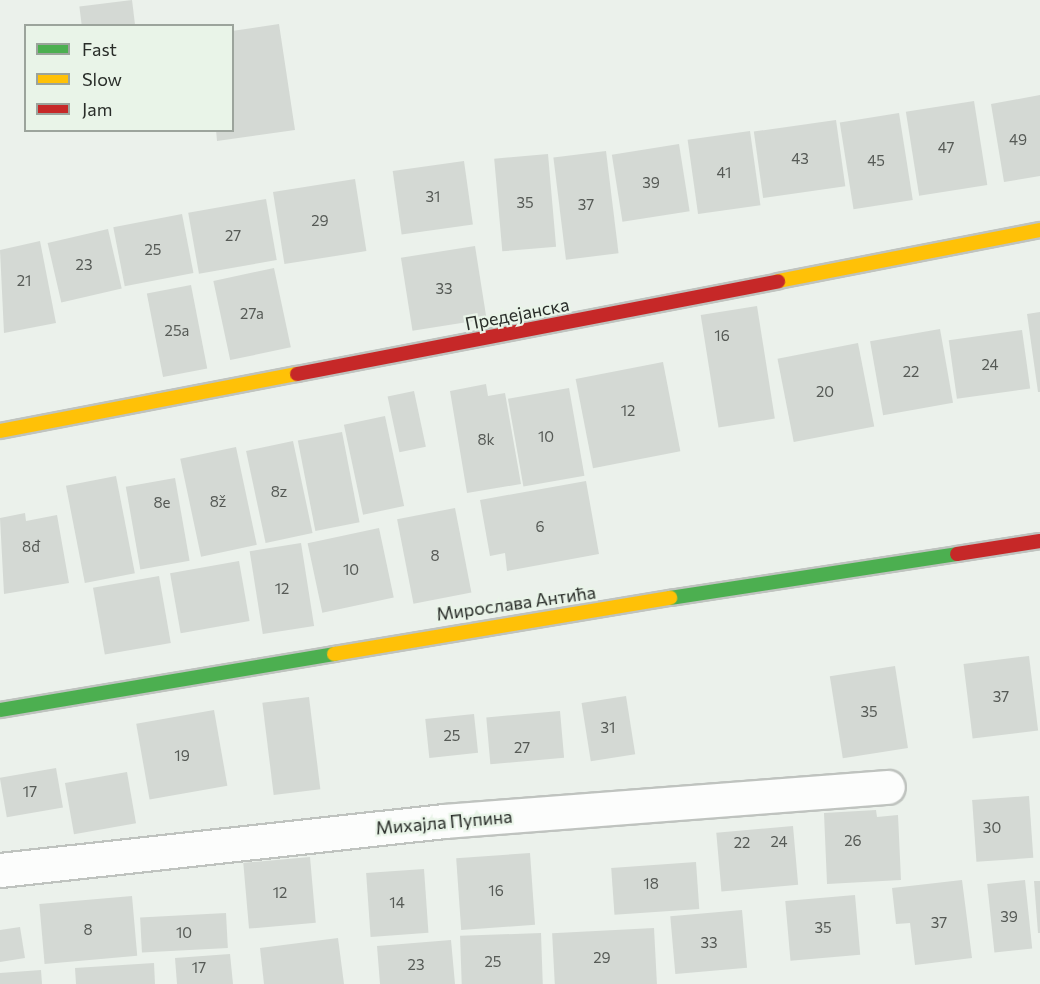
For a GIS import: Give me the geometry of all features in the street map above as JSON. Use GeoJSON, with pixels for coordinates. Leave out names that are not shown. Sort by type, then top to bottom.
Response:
{"type":"FeatureCollection","features":[{"type":"Feature","properties":{"kind":"street","name":"Предејанска"},"geometry":{"type":"LineString","coordinates":[[0,431],[1040,230]]}},
{"type":"Feature","properties":{"kind":"street","name":"Мирослава Антића"},"geometry":{"type":"LineString","coordinates":[[0,710],[241,674],[437,633],[1040,541]]}},
{"type":"Feature","properties":{"kind":"street","name":"Михајла Пупина"},"geometry":{"type":"LineString","coordinates":[[0,870],[444,821],[888,787]]}},
{"type":"Feature","properties":{"kind":"building"},"geometry":{"type":"Polygon","coordinates":[[[132,0],[135,24],[82,24],[79,6],[132,0]]]}},
{"type":"Feature","properties":{"kind":"building"},"geometry":{"type":"Polygon","coordinates":[[[279,24],[295,130],[217,141],[216,132],[234,132],[234,31],[279,24]]]}},
{"type":"Feature","properties":{"kind":"building"},"geometry":{"type":"Polygon","coordinates":[[[1040,95],[1040,176],[1004,182],[991,104],[1040,95]]]}},
{"type":"Feature","properties":{"kind":"building"},"geometry":{"type":"Polygon","coordinates":[[[974,101],[987,185],[919,196],[906,112],[974,101]]]}},
{"type":"Feature","properties":{"kind":"building"},"geometry":{"type":"Polygon","coordinates":[[[899,113],[913,200],[854,209],[840,122],[899,113]]]}},
{"type":"Feature","properties":{"kind":"building"},"geometry":{"type":"Polygon","coordinates":[[[836,120],[845,186],[763,198],[754,132],[836,120]]]}},
{"type":"Feature","properties":{"kind":"building"},"geometry":{"type":"Polygon","coordinates":[[[750,131],[760,205],[698,214],[688,140],[750,131]]]}},
{"type":"Feature","properties":{"kind":"building"},"geometry":{"type":"Polygon","coordinates":[[[679,144],[690,211],[622,222],[612,155],[679,144]]]}},
{"type":"Feature","properties":{"kind":"building"},"geometry":{"type":"Polygon","coordinates":[[[606,151],[619,253],[566,260],[553,157],[606,151]]]}},
{"type":"Feature","properties":{"kind":"building"},"geometry":{"type":"Polygon","coordinates":[[[548,154],[556,247],[502,251],[494,159],[548,154]]]}},
{"type":"Feature","properties":{"kind":"building"},"geometry":{"type":"Polygon","coordinates":[[[464,161],[473,224],[402,234],[393,171],[464,161]]]}},
{"type":"Feature","properties":{"kind":"building"},"geometry":{"type":"Polygon","coordinates":[[[355,179],[366,251],[284,264],[273,192],[355,179]]]}},
{"type":"Feature","properties":{"kind":"building"},"geometry":{"type":"Polygon","coordinates":[[[266,199],[277,260],[199,274],[188,213],[266,199]]]}},
{"type":"Feature","properties":{"kind":"building"},"geometry":{"type":"Polygon","coordinates":[[[182,214],[193,273],[125,286],[113,227],[182,214]]]}},
{"type":"Feature","properties":{"kind":"building"},"geometry":{"type":"Polygon","coordinates":[[[108,229],[122,288],[61,302],[48,243],[108,229]]]}},
{"type":"Feature","properties":{"kind":"building"},"geometry":{"type":"Polygon","coordinates":[[[40,241],[56,323],[4,333],[0,250],[40,241]]]}},
{"type":"Feature","properties":{"kind":"building"},"geometry":{"type":"Polygon","coordinates":[[[475,246],[487,319],[412,331],[401,258],[475,246]]]}},
{"type":"Feature","properties":{"kind":"building"},"geometry":{"type":"Polygon","coordinates":[[[274,268],[291,347],[230,360],[213,281],[274,268]]]}},
{"type":"Feature","properties":{"kind":"building"},"geometry":{"type":"Polygon","coordinates":[[[191,285],[207,368],[163,377],[147,294],[191,285]]]}},
{"type":"Feature","properties":{"kind":"building"},"geometry":{"type":"Polygon","coordinates":[[[757,306],[775,419],[719,428],[701,315],[757,306]]]}},
{"type":"Feature","properties":{"kind":"building"},"geometry":{"type":"Polygon","coordinates":[[[1040,312],[1040,392],[1038,392],[1027,314],[1040,312]]]}},
{"type":"Feature","properties":{"kind":"building"},"geometry":{"type":"Polygon","coordinates":[[[940,329],[953,403],[883,415],[870,341],[940,329]]]}},
{"type":"Feature","properties":{"kind":"building"},"geometry":{"type":"Polygon","coordinates":[[[1022,330],[1030,388],[957,399],[949,340],[1022,330]]]}},
{"type":"Feature","properties":{"kind":"building"},"geometry":{"type":"Polygon","coordinates":[[[858,343],[874,426],[794,442],[778,359],[858,343]]]}},
{"type":"Feature","properties":{"kind":"building"},"geometry":{"type":"Polygon","coordinates":[[[663,362],[680,451],[593,468],[576,379],[663,362]]]}},
{"type":"Feature","properties":{"kind":"building"},"geometry":{"type":"Polygon","coordinates":[[[486,384],[488,396],[505,393],[521,484],[467,493],[450,391],[486,384]]]}},
{"type":"Feature","properties":{"kind":"building"},"geometry":{"type":"Polygon","coordinates":[[[569,388],[584,476],[523,486],[508,399],[569,388]]]}},
{"type":"Feature","properties":{"kind":"building"},"geometry":{"type":"Polygon","coordinates":[[[414,391],[426,447],[399,452],[388,397],[414,391]]]}},
{"type":"Feature","properties":{"kind":"building"},"geometry":{"type":"Polygon","coordinates":[[[385,416],[404,506],[363,515],[344,425],[385,416]]]}},
{"type":"Feature","properties":{"kind":"building"},"geometry":{"type":"Polygon","coordinates":[[[342,432],[360,522],[315,531],[298,441],[342,432]]]}},
{"type":"Feature","properties":{"kind":"building"},"geometry":{"type":"Polygon","coordinates":[[[293,441],[313,533],[266,543],[246,451],[293,441]]]}},
{"type":"Feature","properties":{"kind":"building"},"geometry":{"type":"Polygon","coordinates":[[[236,447],[257,545],[201,557],[180,459],[236,447]]]}},
{"type":"Feature","properties":{"kind":"building"},"geometry":{"type":"Polygon","coordinates":[[[116,476],[135,573],[85,583],[66,486],[116,476]]]}},
{"type":"Feature","properties":{"kind":"building"},"geometry":{"type":"Polygon","coordinates":[[[175,478],[190,561],[140,569],[126,487],[175,478]]]}},
{"type":"Feature","properties":{"kind":"building"},"geometry":{"type":"Polygon","coordinates":[[[586,481],[599,554],[507,571],[505,553],[490,556],[480,500],[586,481]]]}},
{"type":"Feature","properties":{"kind":"building"},"geometry":{"type":"Polygon","coordinates":[[[455,508],[471,592],[413,604],[397,519],[455,508]]]}},
{"type":"Feature","properties":{"kind":"building"},"geometry":{"type":"Polygon","coordinates":[[[25,513],[26,521],[57,515],[69,583],[4,594],[0,518],[25,513]]]}},
{"type":"Feature","properties":{"kind":"building"},"geometry":{"type":"Polygon","coordinates":[[[379,528],[394,597],[322,613],[308,543],[379,528]]]}},
{"type":"Feature","properties":{"kind":"building"},"geometry":{"type":"Polygon","coordinates":[[[301,543],[314,626],[263,634],[250,551],[301,543]]]}},
{"type":"Feature","properties":{"kind":"building"},"geometry":{"type":"Polygon","coordinates":[[[239,561],[250,621],[181,633],[170,573],[239,561]]]}},
{"type":"Feature","properties":{"kind":"building"},"geometry":{"type":"Polygon","coordinates":[[[159,576],[171,643],[105,655],[93,588],[159,576]]]}},
{"type":"Feature","properties":{"kind":"building"},"geometry":{"type":"Polygon","coordinates":[[[1029,656],[1038,730],[973,738],[963,664],[1029,656]]]}},
{"type":"Feature","properties":{"kind":"building"},"geometry":{"type":"Polygon","coordinates":[[[895,666],[908,748],[843,758],[830,676],[895,666]]]}},
{"type":"Feature","properties":{"kind":"building"},"geometry":{"type":"Polygon","coordinates":[[[626,696],[635,754],[591,761],[582,703],[626,696]]]}},
{"type":"Feature","properties":{"kind":"building"},"geometry":{"type":"Polygon","coordinates":[[[309,697],[320,789],[274,795],[262,703],[309,697]]]}},
{"type":"Feature","properties":{"kind":"building"},"geometry":{"type":"Polygon","coordinates":[[[214,710],[227,786],[150,800],[136,724],[214,710]]]}},
{"type":"Feature","properties":{"kind":"building"},"geometry":{"type":"Polygon","coordinates":[[[560,711],[564,758],[490,764],[486,717],[560,711]]]}},
{"type":"Feature","properties":{"kind":"building"},"geometry":{"type":"Polygon","coordinates":[[[474,714],[478,753],[429,758],[425,719],[474,714]]]}},
{"type":"Feature","properties":{"kind":"building"},"geometry":{"type":"Polygon","coordinates":[[[56,768],[63,807],[7,817],[0,778],[56,768]]]}},
{"type":"Feature","properties":{"kind":"building"},"geometry":{"type":"Polygon","coordinates":[[[127,772],[136,823],[74,834],[65,783],[127,772]]]}},
{"type":"Feature","properties":{"kind":"building"},"geometry":{"type":"Polygon","coordinates":[[[1029,796],[1033,858],[976,862],[972,800],[1029,796]]]}},
{"type":"Feature","properties":{"kind":"building"},"geometry":{"type":"Polygon","coordinates":[[[876,810],[877,817],[898,815],[901,880],[827,884],[824,813],[876,810]]]}},
{"type":"Feature","properties":{"kind":"building"},"geometry":{"type":"Polygon","coordinates":[[[793,826],[798,885],[721,891],[716,833],[793,826]]]}},
{"type":"Feature","properties":{"kind":"building"},"geometry":{"type":"Polygon","coordinates":[[[530,853],[535,925],[461,930],[456,858],[530,853]]]}},
{"type":"Feature","properties":{"kind":"building"},"geometry":{"type":"Polygon","coordinates":[[[310,857],[316,923],[249,929],[243,863],[310,857]]]}},
{"type":"Feature","properties":{"kind":"building"},"geometry":{"type":"Polygon","coordinates":[[[696,862],[699,909],[614,915],[611,868],[696,862]]]}},
{"type":"Feature","properties":{"kind":"building"},"geometry":{"type":"Polygon","coordinates":[[[424,869],[428,933],[371,937],[366,873],[424,869]]]}},
{"type":"Feature","properties":{"kind":"building"},"geometry":{"type":"Polygon","coordinates":[[[962,880],[972,958],[915,965],[910,923],[896,924],[892,888],[962,880]]]}},
{"type":"Feature","properties":{"kind":"building"},"geometry":{"type":"Polygon","coordinates":[[[1025,880],[1032,949],[994,953],[987,884],[1025,880]]]}},
{"type":"Feature","properties":{"kind":"building"},"geometry":{"type":"Polygon","coordinates":[[[1034,881],[1040,881],[1040,933],[1038,933],[1034,881]]]}},
{"type":"Feature","properties":{"kind":"building"},"geometry":{"type":"Polygon","coordinates":[[[855,895],[860,955],[790,961],[785,901],[855,895]]]}},
{"type":"Feature","properties":{"kind":"building"},"geometry":{"type":"Polygon","coordinates":[[[132,896],[137,956],[45,964],[39,904],[132,896]]]}},
{"type":"Feature","properties":{"kind":"building"},"geometry":{"type":"Polygon","coordinates":[[[742,910],[747,968],[675,974],[670,916],[742,910]]]}},
{"type":"Feature","properties":{"kind":"building"},"geometry":{"type":"Polygon","coordinates":[[[226,913],[228,948],[142,952],[140,918],[226,913]]]}},
{"type":"Feature","properties":{"kind":"building"},"geometry":{"type":"Polygon","coordinates":[[[20,927],[25,958],[0,962],[0,930],[20,927]]]}},
{"type":"Feature","properties":{"kind":"building"},"geometry":{"type":"Polygon","coordinates":[[[654,928],[657,984],[555,984],[552,933],[654,928]]]}},
{"type":"Feature","properties":{"kind":"building"},"geometry":{"type":"Polygon","coordinates":[[[541,933],[543,984],[462,984],[460,936],[541,933]]]}},
{"type":"Feature","properties":{"kind":"building"},"geometry":{"type":"Polygon","coordinates":[[[338,938],[344,984],[264,984],[260,948],[338,938]]]}},
{"type":"Feature","properties":{"kind":"building"},"geometry":{"type":"Polygon","coordinates":[[[451,940],[455,984],[380,984],[377,946],[451,940]]]}},
{"type":"Feature","properties":{"kind":"building"},"geometry":{"type":"Polygon","coordinates":[[[230,954],[233,984],[177,984],[175,958],[230,954]]]}},
{"type":"Feature","properties":{"kind":"building"},"geometry":{"type":"Polygon","coordinates":[[[154,963],[155,984],[76,984],[75,968],[154,963]]]}},
{"type":"Feature","properties":{"kind":"building"},"geometry":{"type":"Polygon","coordinates":[[[41,970],[42,984],[0,984],[0,973],[41,970]]]}},
{"type":"Feature","properties":{"kind":"traffic: fast"},"geometry":{"type":"LineString","coordinates":[[670,598],[957,554]]}},
{"type":"Feature","properties":{"kind":"traffic: fast"},"geometry":{"type":"LineString","coordinates":[[0,710],[334,654]]}},
{"type":"Feature","properties":{"kind":"traffic: slow"},"geometry":{"type":"LineString","coordinates":[[778,281],[1040,230]]}},
{"type":"Feature","properties":{"kind":"traffic: slow"},"geometry":{"type":"LineString","coordinates":[[0,431],[297,374]]}},
{"type":"Feature","properties":{"kind":"traffic: slow"},"geometry":{"type":"LineString","coordinates":[[334,654],[670,598]]}},
{"type":"Feature","properties":{"kind":"traffic: jam"},"geometry":{"type":"LineString","coordinates":[[297,374],[778,281]]}},
{"type":"Feature","properties":{"kind":"traffic: jam"},"geometry":{"type":"LineString","coordinates":[[957,554],[1040,541]]}}]}
